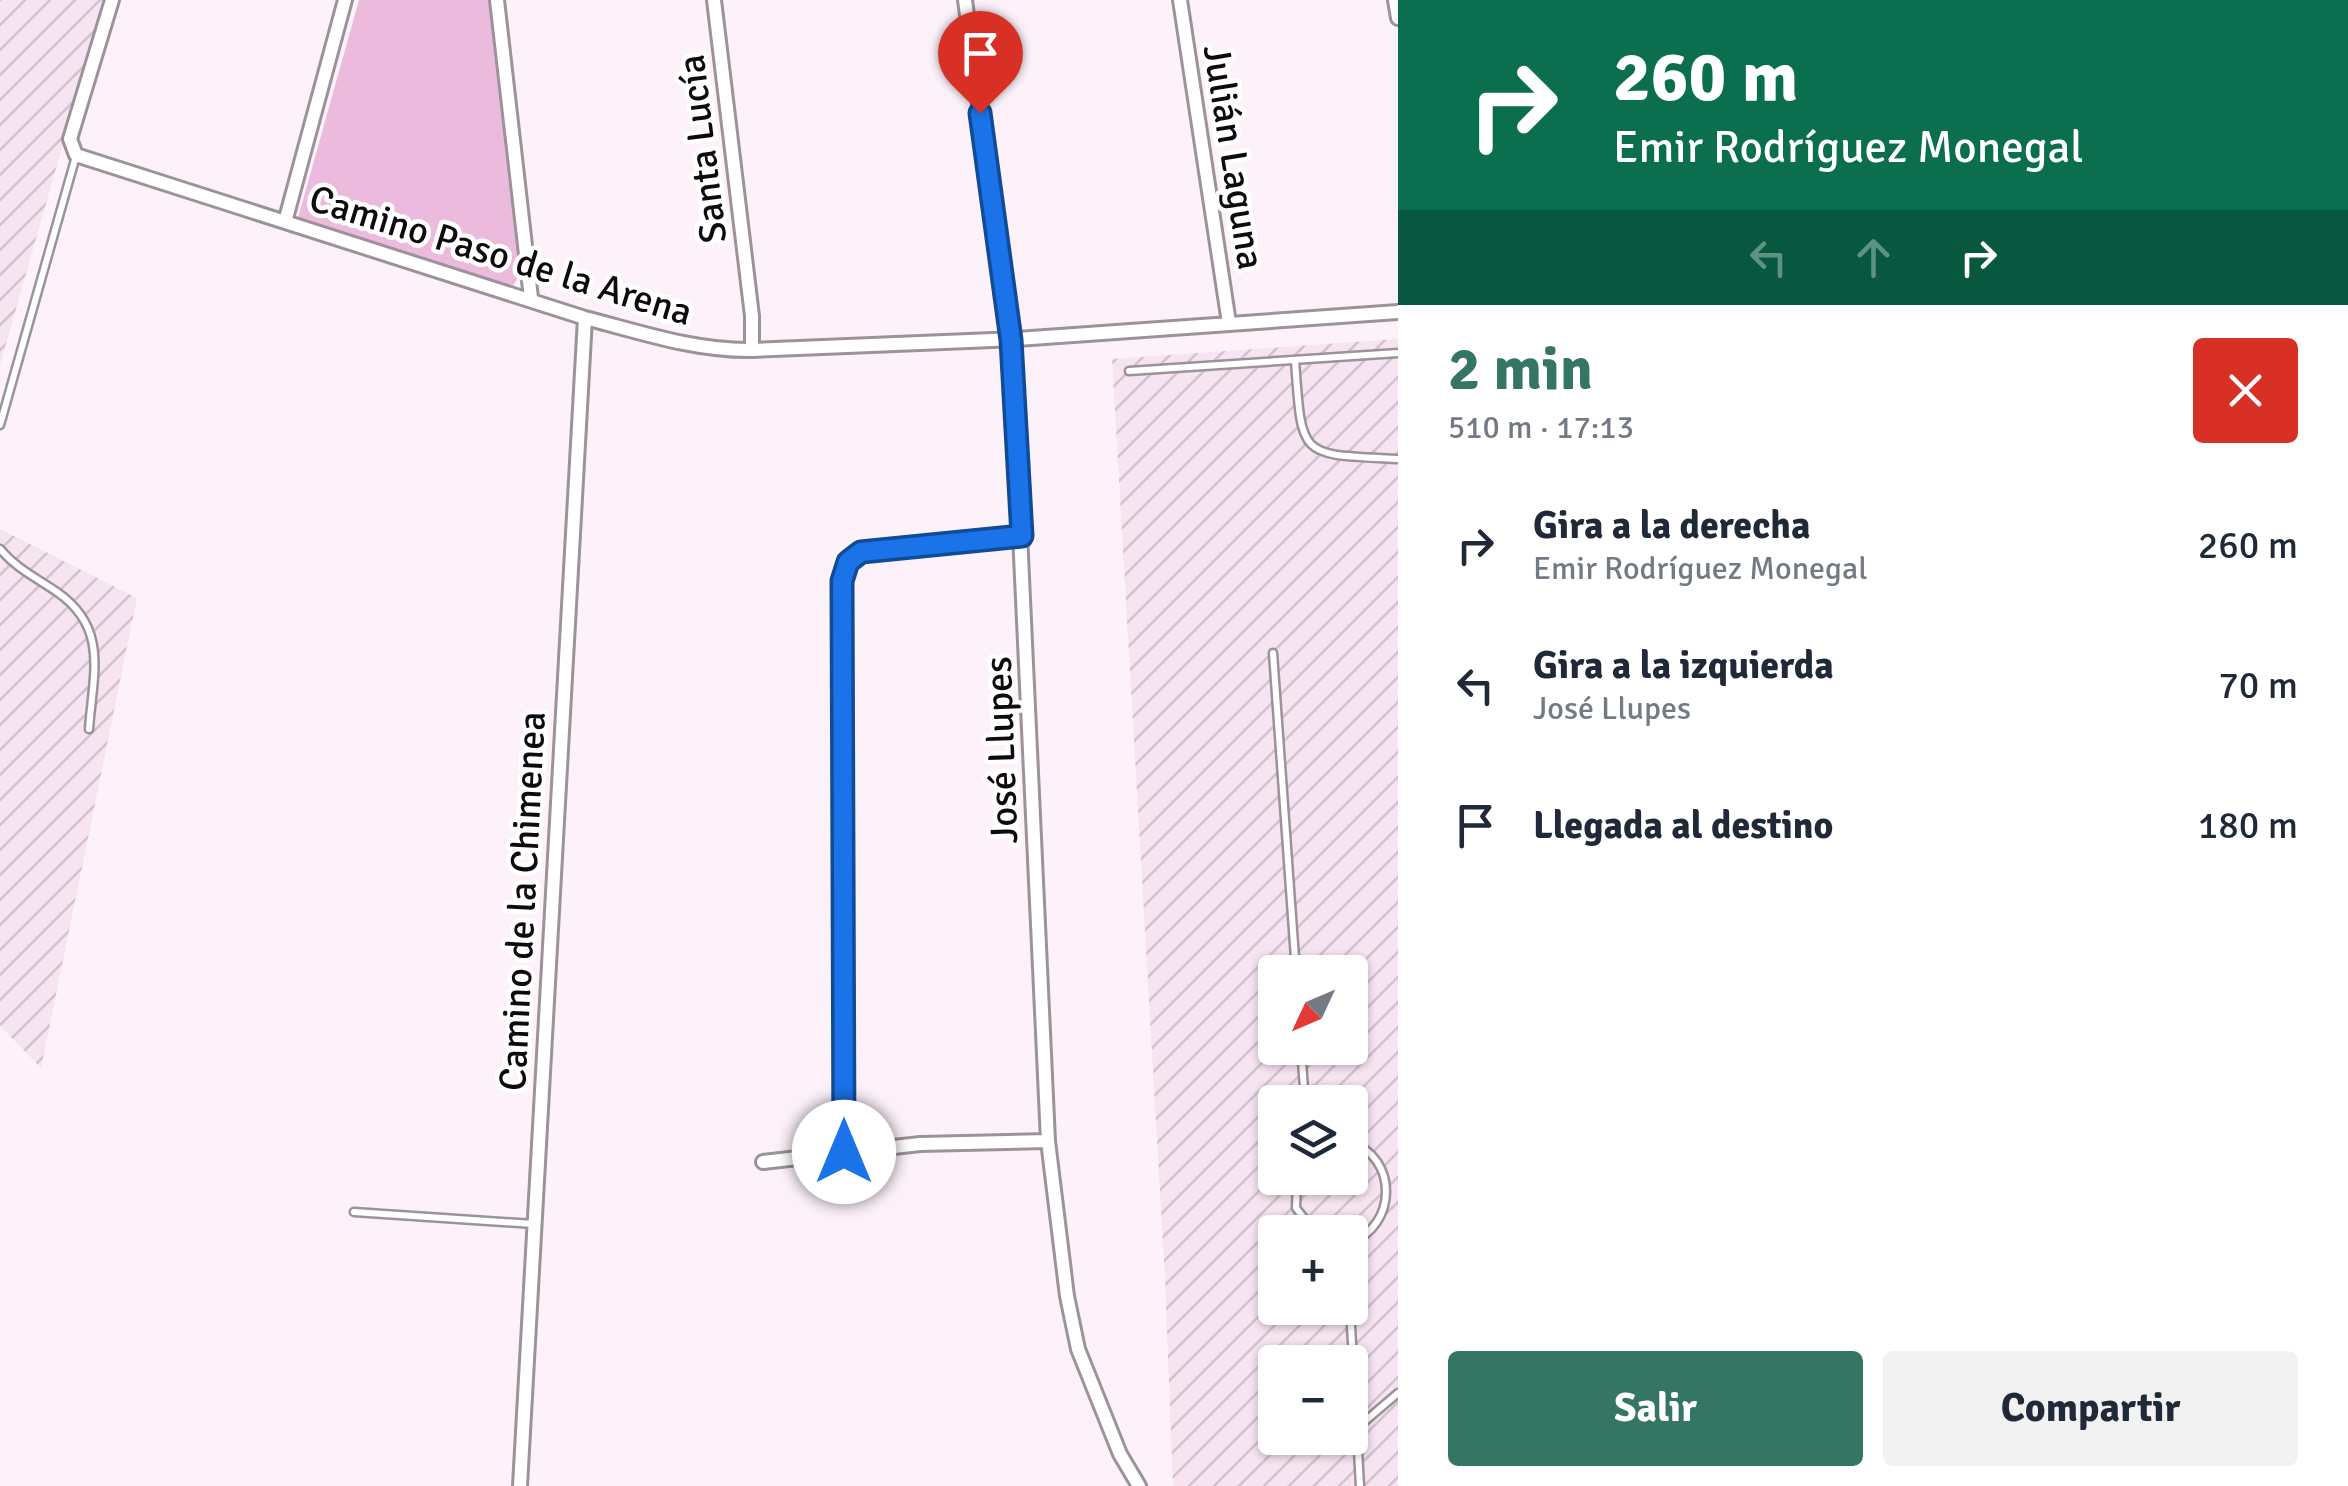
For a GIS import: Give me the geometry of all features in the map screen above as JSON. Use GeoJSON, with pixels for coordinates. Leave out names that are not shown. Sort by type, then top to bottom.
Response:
{"type":"FeatureCollection","features":[{"type":"Feature","properties":{"kind":"street"},"geometry":{"type":"LineString","coordinates":[[76,155],[70,139],[112,0]]}},
{"type":"Feature","properties":{"kind":"street"},"geometry":{"type":"LineString","coordinates":[[286,222],[345,0]]}},
{"type":"Feature","properties":{"kind":"street"},"geometry":{"type":"LineString","coordinates":[[497,0],[531,298]]}},
{"type":"Feature","properties":{"kind":"street","name":"Santa Lucía"},"geometry":{"type":"LineString","coordinates":[[714,0],[752,316],[752,350]]}},
{"type":"Feature","properties":{"kind":"street","name":"José Llupes"},"geometry":{"type":"LineString","coordinates":[[965,0],[1011,340],[1048,1141],[1067,1296],[1078,1349],[1120,1454],[1139,1486]]}},
{"type":"Feature","properties":{"kind":"street","name":"Julián Laguna"},"geometry":{"type":"LineString","coordinates":[[1180,0],[1229,323]]}},
{"type":"Feature","properties":{"kind":"street"},"geometry":{"type":"LineString","coordinates":[[1395,0],[1398,18]]}},
{"type":"Feature","properties":{"kind":"street","name":"Camino Paso de la Arena"},"geometry":{"type":"LineString","coordinates":[[76,155],[585,318],[711,348],[752,350],[1011,340],[1398,312]]}},
{"type":"Feature","properties":{"kind":"street","name":"Camino de la Chimenea"},"geometry":{"type":"LineString","coordinates":[[520,1486],[585,318]]}},
{"type":"Feature","properties":{"kind":"street"},"geometry":{"type":"LineString","coordinates":[[844,1152],[842,581],[848,562],[861,552],[1022,536]]}},
{"type":"Feature","properties":{"kind":"street"},"geometry":{"type":"LineString","coordinates":[[763,1162],[920,1144],[1048,1141]]}},
{"type":"Feature","properties":{"kind":"lane"},"geometry":{"type":"LineString","coordinates":[[0,424],[76,155]]}},
{"type":"Feature","properties":{"kind":"lane"},"geometry":{"type":"LineString","coordinates":[[1130,371],[1398,354]]}},
{"type":"Feature","properties":{"kind":"lane"},"geometry":{"type":"LineString","coordinates":[[1295,360],[1300,433],[1310,448],[1322,455],[1398,459]]}},
{"type":"Feature","properties":{"kind":"lane"},"geometry":{"type":"LineString","coordinates":[[0,548],[15,566],[60,593],[81,614],[95,638],[89,729]]}},
{"type":"Feature","properties":{"kind":"lane"},"geometry":{"type":"LineString","coordinates":[[1273,654],[1295,955]]}},
{"type":"Feature","properties":{"kind":"lane"},"geometry":{"type":"LineString","coordinates":[[1368,1146],[1389,1166],[1397,1191],[1390,1217],[1368,1237]]}},
{"type":"Feature","properties":{"kind":"lane"},"geometry":{"type":"LineString","coordinates":[[354,1212],[536,1224]]}},
{"type":"Feature","properties":{"kind":"lane"},"geometry":{"type":"LineString","coordinates":[[1368,1419],[1398,1393]]}},
{"type":"Feature","properties":{"kind":"lane"},"geometry":{"type":"LineString","coordinates":[[1358,1455],[1360,1486]]}},
{"type":"Feature","properties":{"kind":"shaded area"},"geometry":{"type":"Polygon","coordinates":[[[0,0],[104,0],[0,365],[0,0]]]}},
{"type":"Feature","properties":{"kind":"shaded area"},"geometry":{"type":"Polygon","coordinates":[[[359,0],[492,0],[520,275],[512,287],[300,223],[298,218],[359,0]]]}},
{"type":"Feature","properties":{"kind":"shaded area"},"geometry":{"type":"Polygon","coordinates":[[[1398,339],[1398,1486],[1173,1486],[1165,1278],[1112,359],[1398,339]]]}},
{"type":"Feature","properties":{"kind":"shaded area"},"geometry":{"type":"Polygon","coordinates":[[[0,529],[137,598],[41,1068],[0,1026],[0,529]]]}},
{"type":"Feature","properties":{"kind":"route"},"geometry":{"type":"LineString","coordinates":[[844,1152],[842,581],[848,562],[861,552],[1022,536],[1011,340],[980,113]]}}]}
